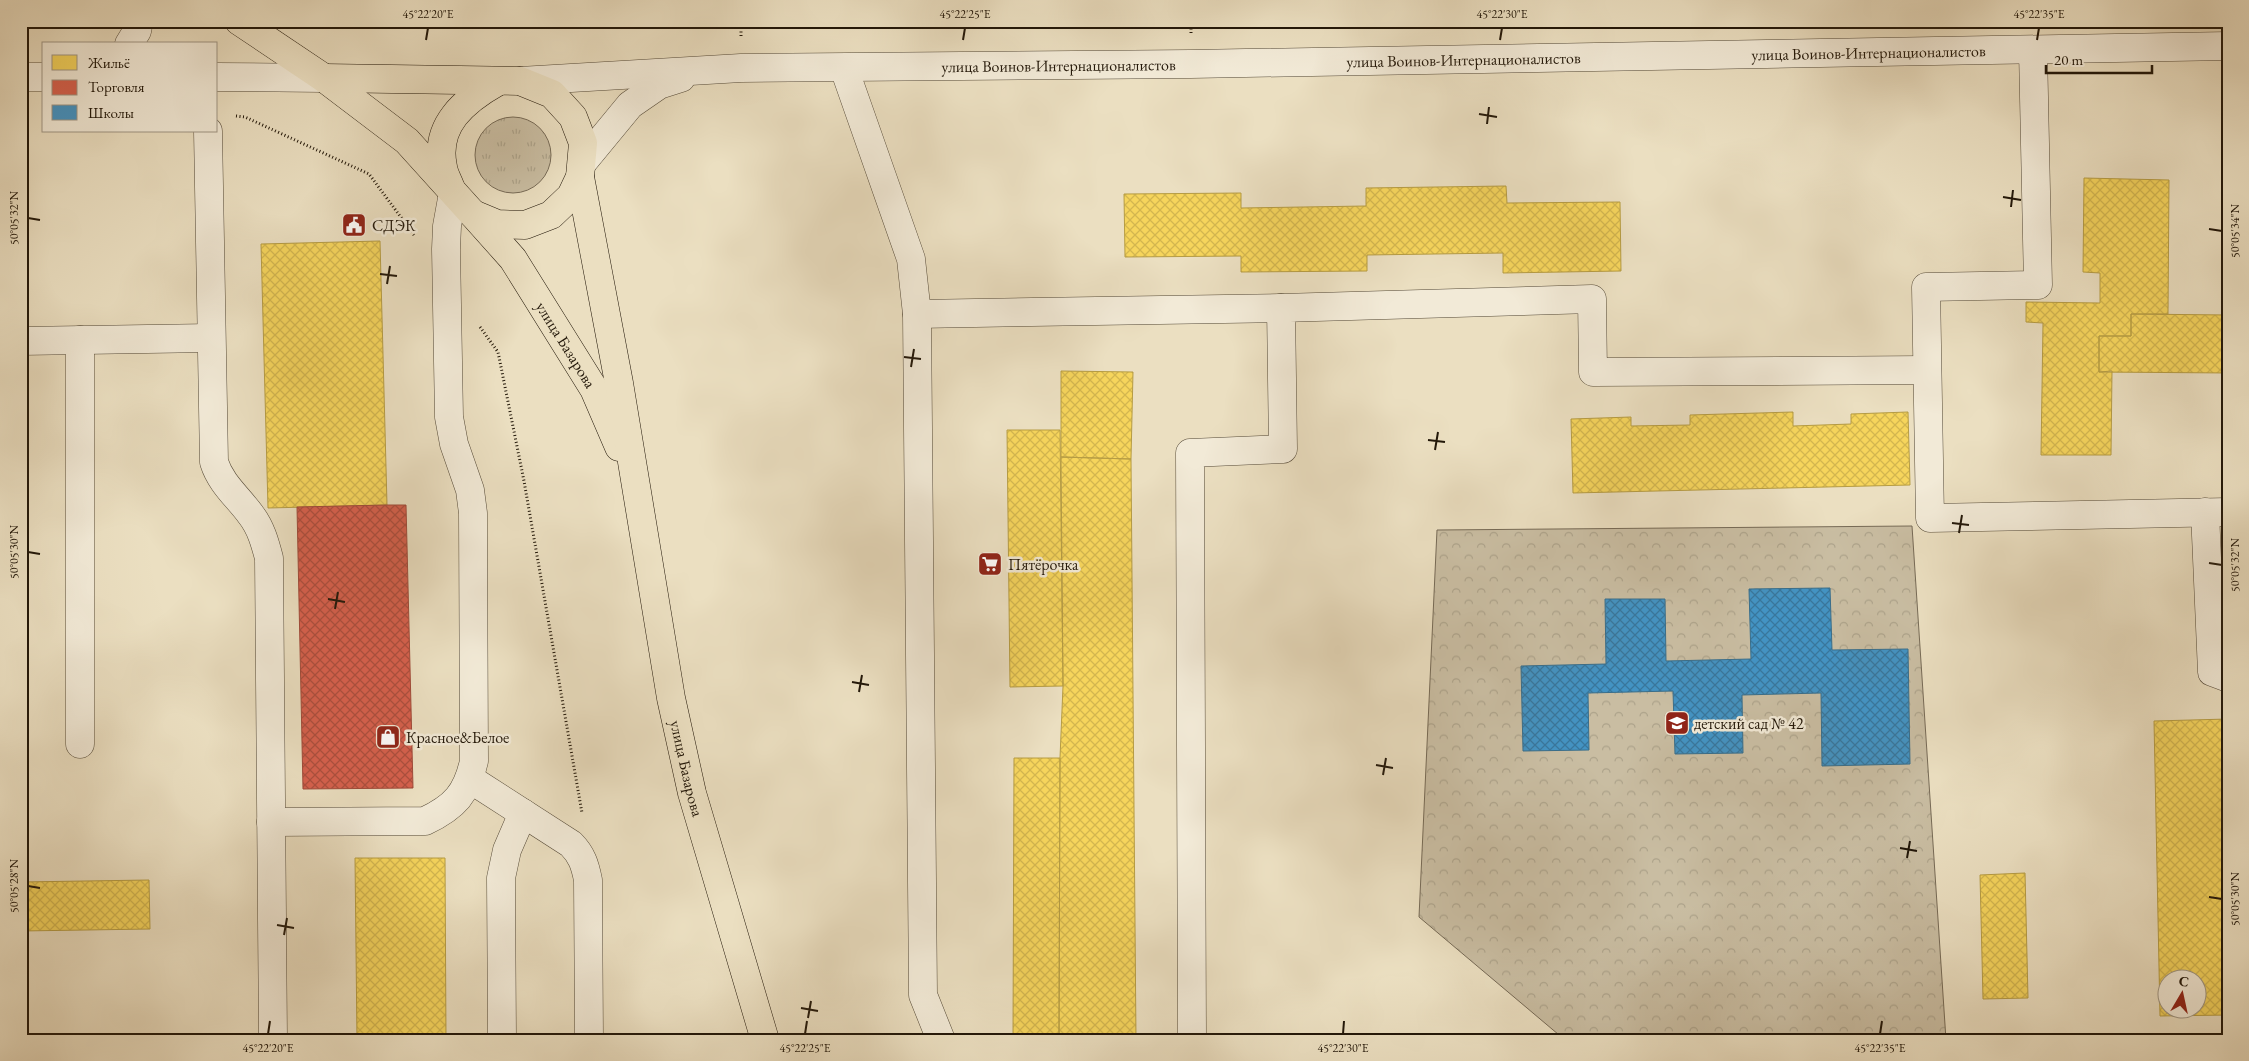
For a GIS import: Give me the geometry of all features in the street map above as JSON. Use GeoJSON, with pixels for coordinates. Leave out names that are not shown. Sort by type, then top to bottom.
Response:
{"type":"FeatureCollection","features":[{"type":"Feature","properties":{"kind":"main road","name":"улица Базарова"},"geometry":{"type":"LineString","coordinates":[[239,21],[324,78],[407,141],[513,259],[594,389],[636,490]]}},
{"type":"Feature","properties":{"kind":"main road","name":"улица Базарова"},"geometry":{"type":"LineString","coordinates":[[324,78],[508,82],[552,94],[573,117],[583,142],[581,170],[620,383],[671,698],[692,793],[765,1040]]}},
{"type":"Feature","properties":{"kind":"main road","name":"улица Базарова"},"geometry":{"type":"LineString","coordinates":[[453,193],[443,167],[443,140],[454,114],[474,94],[508,82]]}},
{"type":"Feature","properties":{"kind":"main road","name":"улица Базарова"},"geometry":{"type":"LineString","coordinates":[[472,213],[497,224],[525,225],[551,215],[571,196],[581,170]]}},
{"type":"Feature","properties":{"kind":"street"},"geometry":{"type":"LineString","coordinates":[[130,42],[140,21]]}},
{"type":"Feature","properties":{"kind":"street","name":"улица Воинов-Интернационалистов"},"geometry":{"type":"LineString","coordinates":[[699,71],[741,68],[844,68],[2228,46]]}},
{"type":"Feature","properties":{"kind":"street"},"geometry":{"type":"LineString","coordinates":[[2033,50],[2038,285],[1926,287],[1930,518],[2217,512],[2212,672],[2228,678]]}},
{"type":"Feature","properties":{"kind":"street"},"geometry":{"type":"LineString","coordinates":[[844,68],[911,259],[917,314],[923,995],[941,1040]]}},
{"type":"Feature","properties":{"kind":"street"},"geometry":{"type":"LineString","coordinates":[[508,82],[699,71]]}},
{"type":"Feature","properties":{"kind":"street"},"geometry":{"type":"LineString","coordinates":[[581,170],[630,105],[659,85],[699,71]]}},
{"type":"Feature","properties":{"kind":"street"},"geometry":{"type":"LineString","coordinates":[[21,77],[42,77]]}},
{"type":"Feature","properties":{"kind":"street"},"geometry":{"type":"LineString","coordinates":[[218,77],[324,78]]}},
{"type":"Feature","properties":{"kind":"street"},"geometry":{"type":"LineString","coordinates":[[208,132],[210,338],[214,462],[218,474],[226,487],[252,516],[259,529],[269,558],[273,1040]]}},
{"type":"Feature","properties":{"kind":"street"},"geometry":{"type":"LineString","coordinates":[[271,822],[424,821],[442,813],[453,805],[470,779],[474,761],[472,513],[470,490],[451,432],[448,403],[446,249],[447,226],[453,193]]}},
{"type":"Feature","properties":{"kind":"street"},"geometry":{"type":"LineString","coordinates":[[917,314],[1281,308],[1592,299],[1594,372],[1927,370]]}},
{"type":"Feature","properties":{"kind":"street"},"geometry":{"type":"LineString","coordinates":[[1192,1040],[1190,453],[1283,449],[1281,308]]}},
{"type":"Feature","properties":{"kind":"street"},"geometry":{"type":"LineString","coordinates":[[21,341],[210,338]]}},
{"type":"Feature","properties":{"kind":"street"},"geometry":{"type":"LineString","coordinates":[[80,340],[80,744]]}},
{"type":"Feature","properties":{"kind":"street"},"geometry":{"type":"LineString","coordinates":[[470,779],[571,844],[579,852],[585,864],[588,880],[589,1040]]}},
{"type":"Feature","properties":{"kind":"street"},"geometry":{"type":"LineString","coordinates":[[502,1040],[501,878],[507,850],[523,813]]}},
{"type":"Feature","properties":{"kind":"green space"},"geometry":{"type":"Polygon","coordinates":[[[506,117],[520,117],[534,123],[545,134],[551,148],[548,170],[540,182],[520,193],[506,193],[492,187],[481,176],[475,162],[475,148],[481,134],[492,123],[506,117]]]}},
{"type":"Feature","properties":{"kind":"green space","name":"детский сад № 42"},"geometry":{"type":"Polygon","coordinates":[[[1912,526],[1946,1040],[1565,1040],[1419,917],[1437,530],[1912,526]]]}},
{"type":"Feature","properties":{"kind":"building: Жильё"},"geometry":{"type":"Polygon","coordinates":[[[2084,178],[2169,180],[2168,314],[2131,314],[2131,336],[2099,336],[2099,372],[2112,371],[2111,455],[2041,455],[2043,323],[2026,322],[2026,302],[2100,303],[2100,273],[2083,272],[2084,178]]]}},
{"type":"Feature","properties":{"kind":"building: Жильё"},"geometry":{"type":"Polygon","coordinates":[[[1506,186],[1507,203],[1620,202],[1621,271],[1503,273],[1503,253],[1367,255],[1367,271],[1241,272],[1241,256],[1125,257],[1124,194],[1241,193],[1241,208],[1366,206],[1366,188],[1506,186]]]}},
{"type":"Feature","properties":{"kind":"building: Жильё"},"geometry":{"type":"Polygon","coordinates":[[[380,241],[387,505],[268,508],[261,244],[380,241]]]}},
{"type":"Feature","properties":{"kind":"building: Жильё"},"geometry":{"type":"Polygon","coordinates":[[[2131,314],[2228,315],[2228,373],[2099,372],[2099,336],[2131,336],[2131,314]]]}},
{"type":"Feature","properties":{"kind":"building: Жильё"},"geometry":{"type":"Polygon","coordinates":[[[1061,371],[1133,372],[1131,459],[1061,457],[1061,371]]]}},
{"type":"Feature","properties":{"kind":"building: Жильё"},"geometry":{"type":"Polygon","coordinates":[[[1793,412],[1793,426],[1851,424],[1851,414],[1908,412],[1910,485],[1573,493],[1571,419],[1631,417],[1631,426],[1690,425],[1690,415],[1793,412]]]}},
{"type":"Feature","properties":{"kind":"building: Жильё"},"geometry":{"type":"Polygon","coordinates":[[[1007,430],[1060,430],[1063,686],[1010,687],[1007,430]]]}},
{"type":"Feature","properties":{"kind":"building: Жильё"},"geometry":{"type":"Polygon","coordinates":[[[1061,457],[1131,459],[1136,1040],[1059,1040],[1060,758],[1063,686],[1061,457]]]}},
{"type":"Feature","properties":{"kind":"building: Жильё"},"geometry":{"type":"Polygon","coordinates":[[[2228,719],[2228,1015],[2206,1015],[2206,968],[2159,968],[2154,721],[2228,719]]]}},
{"type":"Feature","properties":{"kind":"building: Жильё"},"geometry":{"type":"Polygon","coordinates":[[[1014,758],[1060,758],[1059,1040],[1013,1040],[1014,758]]]}},
{"type":"Feature","properties":{"kind":"building: Жильё"},"geometry":{"type":"Polygon","coordinates":[[[355,858],[445,858],[446,1040],[357,1040],[355,858]]]}},
{"type":"Feature","properties":{"kind":"building: Жильё"},"geometry":{"type":"Polygon","coordinates":[[[2025,873],[2028,998],[1983,999],[1980,875],[2025,873]]]}},
{"type":"Feature","properties":{"kind":"building: Жильё"},"geometry":{"type":"Polygon","coordinates":[[[149,880],[150,929],[21,931],[21,882],[149,880]]]}},
{"type":"Feature","properties":{"kind":"building: Торговля"},"geometry":{"type":"Polygon","coordinates":[[[406,505],[413,788],[303,789],[297,507],[406,505]]]}},
{"type":"Feature","properties":{"kind":"building: Школы"},"geometry":{"type":"Polygon","coordinates":[[[1830,588],[1832,650],[1908,649],[1910,764],[1822,766],[1821,693],[1742,695],[1743,753],[1675,754],[1673,691],[1588,693],[1589,750],[1523,751],[1521,666],[1606,664],[1605,599],[1665,599],[1666,661],[1751,659],[1749,589],[1830,588]]]}},
{"type":"Feature","properties":{"kind":"place","name":"СДЭК"},"geometry":{"type":"Point","coordinates":[354,225]}},
{"type":"Feature","properties":{"kind":"place","name":"Пятёрочка"},"geometry":{"type":"Point","coordinates":[990,564]}},
{"type":"Feature","properties":{"kind":"place","name":"детский сад № 42"},"geometry":{"type":"Point","coordinates":[1677,723]}},
{"type":"Feature","properties":{"kind":"place","name":"Красное&Белое"},"geometry":{"type":"Point","coordinates":[388,737]}}]}
